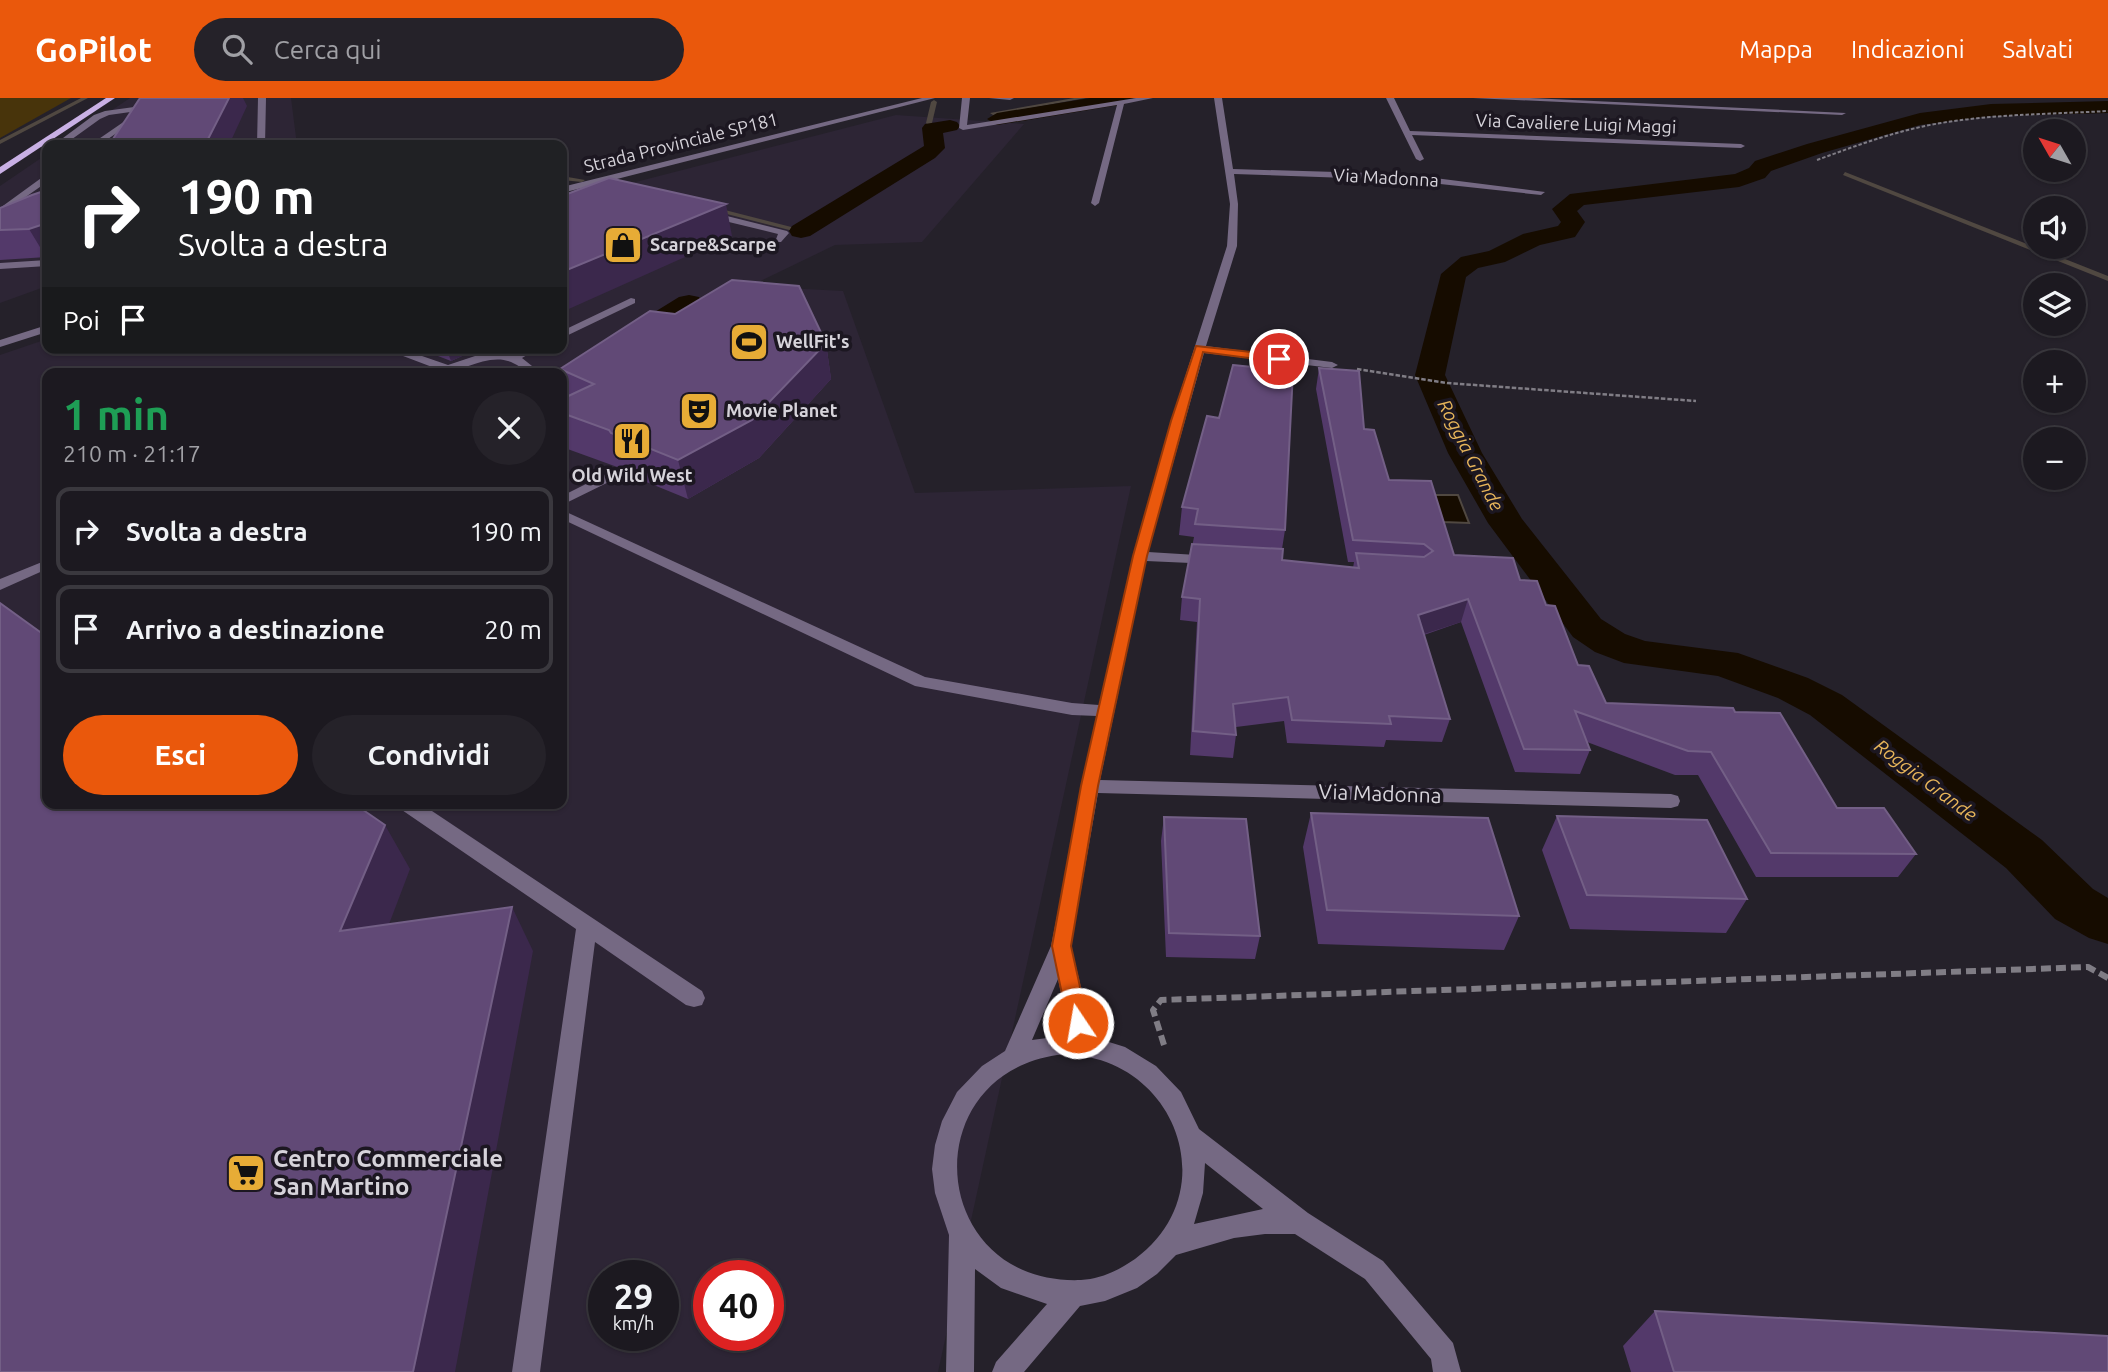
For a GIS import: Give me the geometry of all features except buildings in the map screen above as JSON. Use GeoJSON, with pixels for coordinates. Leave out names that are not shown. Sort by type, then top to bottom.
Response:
{"type":"FeatureCollection","features":[{"type":"Feature","properties":{"kind":"main road"},"geometry":{"type":"LineString","coordinates":[[47,140],[111,98]]}},
{"type":"Feature","properties":{"kind":"main road"},"geometry":{"type":"LineString","coordinates":[[0,171],[42,143]]}},
{"type":"Feature","properties":{"kind":"street"},"geometry":{"type":"LineString","coordinates":[[261,140],[262,98]]}},
{"type":"Feature","properties":{"kind":"street","name":"Strada Provinciale SP181"},"geometry":{"type":"LineString","coordinates":[[567,189],[930,98]]}},
{"type":"Feature","properties":{"kind":"street"},"geometry":{"type":"LineString","coordinates":[[966,98],[962,128],[1149,98]]}},
{"type":"Feature","properties":{"kind":"street"},"geometry":{"type":"LineString","coordinates":[[993,98],[1010,98]]}},
{"type":"Feature","properties":{"kind":"street"},"geometry":{"type":"LineString","coordinates":[[1013,1059],[1061,946],[1090,786],[1140,556],[1199,349],[1232,246],[1234,204],[1231,172],[1218,98]]}},
{"type":"Feature","properties":{"kind":"street"},"geometry":{"type":"LineString","coordinates":[[1391,98],[1420,159]]}},
{"type":"Feature","properties":{"kind":"street","name":"Via Cavaliere Luigi Maggi"},"geometry":{"type":"LineString","coordinates":[[1476,98],[1842,113]]}},
{"type":"Feature","properties":{"kind":"street"},"geometry":{"type":"LineString","coordinates":[[1701,106],[1706,102],[1724,99]]}},
{"type":"Feature","properties":{"kind":"street"},"geometry":{"type":"LineString","coordinates":[[1095,203],[1121,103]]}},
{"type":"Feature","properties":{"kind":"street"},"geometry":{"type":"LineString","coordinates":[[65,140],[97,117],[108,113],[167,105],[145,111],[102,140]]}},
{"type":"Feature","properties":{"kind":"street","name":"Via Cavaliere Luigi Maggi"},"geometry":{"type":"LineString","coordinates":[[1409,134],[1741,146]]}},
{"type":"Feature","properties":{"kind":"street","name":"Via Madonna"},"geometry":{"type":"LineString","coordinates":[[1231,172],[1403,177],[1541,192]]}},
{"type":"Feature","properties":{"kind":"street"},"geometry":{"type":"LineString","coordinates":[[0,212],[42,181]]}},
{"type":"Feature","properties":{"kind":"street"},"geometry":{"type":"LineString","coordinates":[[567,189],[587,197]]}},
{"type":"Feature","properties":{"kind":"street"},"geometry":{"type":"LineString","coordinates":[[696,211],[784,233],[778,240]]}},
{"type":"Feature","properties":{"kind":"street"},"geometry":{"type":"LineString","coordinates":[[0,266],[42,263]]}},
{"type":"Feature","properties":{"kind":"street"},"geometry":{"type":"LineString","coordinates":[[567,333],[631,301]]}},
{"type":"Feature","properties":{"kind":"street"},"geometry":{"type":"LineString","coordinates":[[0,344],[42,330]]}},
{"type":"Feature","properties":{"kind":"street"},"geometry":{"type":"LineString","coordinates":[[1199,349],[1332,365]]}},
{"type":"Feature","properties":{"kind":"street"},"geometry":{"type":"LineString","coordinates":[[402,354],[438,368]]}},
{"type":"Feature","properties":{"kind":"street"},"geometry":{"type":"LineString","coordinates":[[453,368],[473,359],[513,358],[521,354]]}},
{"type":"Feature","properties":{"kind":"street"},"geometry":{"type":"LineString","coordinates":[[513,358],[526,368]]}},
{"type":"Feature","properties":{"kind":"street"},"geometry":{"type":"LineString","coordinates":[[567,498],[614,474]]}},
{"type":"Feature","properties":{"kind":"street"},"geometry":{"type":"LineString","coordinates":[[567,516],[921,682],[1072,709],[1107,711]]}},
{"type":"Feature","properties":{"kind":"street"},"geometry":{"type":"LineString","coordinates":[[1140,556],[1224,561]]}},
{"type":"Feature","properties":{"kind":"street"},"geometry":{"type":"LineString","coordinates":[[0,585],[42,566]]}},
{"type":"Feature","properties":{"kind":"street","name":"Via Madonna"},"geometry":{"type":"LineString","coordinates":[[1090,786],[1671,802]]}},
{"type":"Feature","properties":{"kind":"street"},"geometry":{"type":"LineString","coordinates":[[415,809],[694,998]]}},
{"type":"Feature","properties":{"kind":"street"},"geometry":{"type":"LineString","coordinates":[[526,1372],[587,925]]}},
{"type":"Feature","properties":{"kind":"street"},"geometry":{"type":"LineString","coordinates":[[1061,946],[1084,1048]]}},
{"type":"Feature","properties":{"kind":"street"},"geometry":{"type":"LineString","coordinates":[[1084,1048],[1124,1060],[1143,1070],[1167,1091],[1183,1113],[1193,1138],[1197,1173],[1191,1210],[1172,1243],[1145,1268],[1112,1285],[1075,1292],[1030,1285],[991,1266],[961,1235],[944,1199],[941,1160],[950,1123],[965,1097],[987,1075],[1013,1059],[1048,1049],[1084,1048]]}},
{"type":"Feature","properties":{"kind":"street"},"geometry":{"type":"LineString","coordinates":[[1193,1138],[1299,1223],[1374,1270],[1443,1353],[1447,1372]]}},
{"type":"Feature","properties":{"kind":"street"},"geometry":{"type":"LineString","coordinates":[[1172,1243],[1229,1226],[1266,1220],[1299,1223]]}},
{"type":"Feature","properties":{"kind":"street"},"geometry":{"type":"LineString","coordinates":[[960,1372],[961,1235]]}},
{"type":"Feature","properties":{"kind":"street"},"geometry":{"type":"LineString","coordinates":[[1006,1372],[1075,1292]]}},
{"type":"Feature","properties":{"kind":"path"},"geometry":{"type":"LineString","coordinates":[[1817,159],[1897,132],[1941,123],[2002,116],[2108,111]]}},
{"type":"Feature","properties":{"kind":"path"},"geometry":{"type":"LineString","coordinates":[[1332,365],[1447,383],[1696,401]]}},
{"type":"Feature","properties":{"kind":"path"},"geometry":{"type":"LineString","coordinates":[[1167,1091],[1168,1057],[1153,1010],[1161,1000],[2088,967],[2108,978]]}},
{"type":"Feature","properties":{"kind":"shaded area"},"geometry":{"type":"Polygon","coordinates":[[[0,98],[71,98],[0,138],[0,98]]]}},
{"type":"Feature","properties":{"kind":"shaded area"},"geometry":{"type":"Polygon","coordinates":[[[130,98],[291,98],[296,140],[67,140],[130,98]]]}},
{"type":"Feature","properties":{"kind":"shaded area"},"geometry":{"type":"Polygon","coordinates":[[[896,115],[1024,124],[922,242],[835,245],[750,286],[843,291],[915,493],[1131,486],[938,1372],[0,1372],[0,355],[42,341],[42,354],[567,354],[567,200],[896,115]]]}},
{"type":"Feature","properties":{"kind":"shaded area"},"geometry":{"type":"Polygon","coordinates":[[[42,157],[42,288],[0,303],[0,186],[42,157]]]}},
{"type":"Feature","properties":{"kind":"shaded area"},"geometry":{"type":"Polygon","coordinates":[[[1433,495],[1458,495],[1469,523],[1443,522],[1433,495]]]}},
{"type":"Feature","properties":{"kind":"waterway"},"geometry":{"type":"LineString","coordinates":[[0,142],[85,98]]}},
{"type":"Feature","properties":{"kind":"waterway"},"geometry":{"type":"LineString","coordinates":[[993,113],[1083,98]]}},
{"type":"Feature","properties":{"kind":"waterway"},"geometry":{"type":"LineString","coordinates":[[997,119],[1125,98]]}},
{"type":"Feature","properties":{"kind":"waterway"},"geometry":{"type":"LineString","coordinates":[[932,128],[929,123],[934,102]]}},
{"type":"Feature","properties":{"kind":"waterway","name":"Roggia Grande"},"geometry":{"type":"LineString","coordinates":[[2108,107],[1947,114],[1893,125],[1814,148],[1763,166],[1757,173],[1739,180],[1578,199],[1564,209],[1573,222],[1566,232],[1532,239],[1496,257],[1470,262],[1454,274],[1430,375],[1465,453],[1506,523],[1587,628],[1610,643],[1639,654],[1723,663],[1793,688],[1826,705],[2024,854],[2074,904],[2108,923]]}},
{"type":"Feature","properties":{"kind":"waterway"},"geometry":{"type":"LineString","coordinates":[[801,231],[928,154],[935,148],[932,128],[950,126]]}},
{"type":"Feature","properties":{"kind":"waterway"},"geometry":{"type":"LineString","coordinates":[[1845,174],[2108,279]]}},
{"type":"Feature","properties":{"kind":"waterway"},"geometry":{"type":"LineString","coordinates":[[567,178],[582,180]]}},
{"type":"Feature","properties":{"kind":"waterway"},"geometry":{"type":"LineString","coordinates":[[713,209],[801,231]]}},
{"type":"Feature","properties":{"kind":"waterway"},"geometry":{"type":"LineString","coordinates":[[567,379],[689,303]]}},
{"type":"Feature","properties":{"kind":"place","name":"Scarpe&Scarpe"},"geometry":{"type":"Point","coordinates":[623,245]}},
{"type":"Feature","properties":{"kind":"place","name":"WellFit's"},"geometry":{"type":"Point","coordinates":[749,342]}},
{"type":"Feature","properties":{"kind":"place","name":"Movie Planet"},"geometry":{"type":"Point","coordinates":[699,411]}},
{"type":"Feature","properties":{"kind":"place","name":"Old Wild West"},"geometry":{"type":"Point","coordinates":[632,441]}},
{"type":"Feature","properties":{"kind":"place","name":"Centro Commerciale San Martino"},"geometry":{"type":"Point","coordinates":[246,1173]}},
{"type":"Feature","properties":{"kind":"route"},"geometry":{"type":"LineString","coordinates":[[1078,1023],[1061,946],[1117,658],[1140,556],[1177,421],[1199,349],[1279,359]]}}]}
